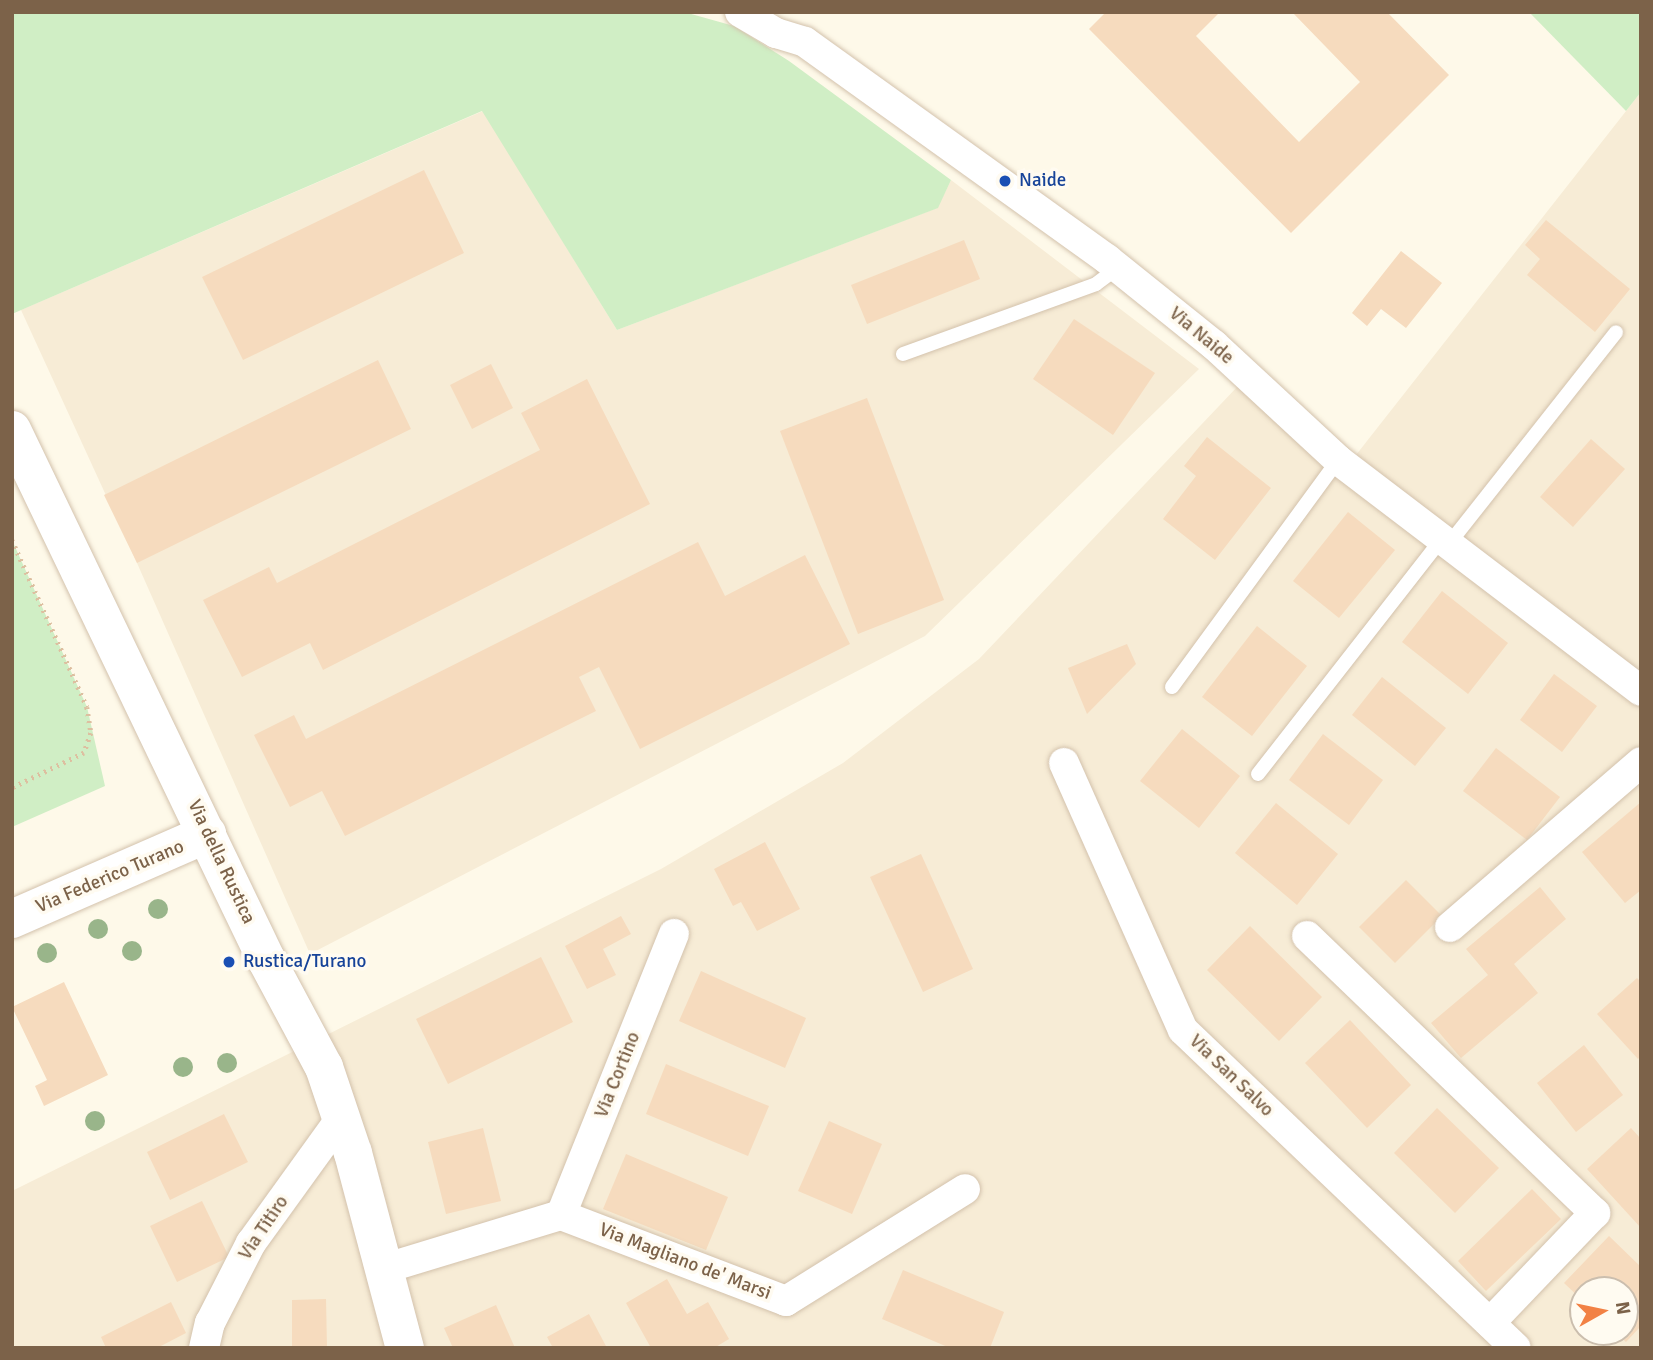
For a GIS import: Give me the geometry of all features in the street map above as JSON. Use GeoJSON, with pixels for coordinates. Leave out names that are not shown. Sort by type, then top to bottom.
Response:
{"type":"FeatureCollection","features":[{"type":"Feature","properties":{"kind":"street","name":"Via Naide"},"geometry":{"type":"LineString","coordinates":[[740,12],[776,33],[805,42],[1117,268],[1214,345],[1338,460],[1641,691]]}},
{"type":"Feature","properties":{"kind":"street","name":"Via della Rustica"},"geometry":{"type":"LineString","coordinates":[[12,430],[266,959],[315,1045],[342,1117],[405,1348]]}},
{"type":"Feature","properties":{"kind":"street"},"geometry":{"type":"LineString","coordinates":[[1450,927],[1641,762]]}},
{"type":"Feature","properties":{"kind":"street","name":"Via San Salvo"},"geometry":{"type":"LineString","coordinates":[[1064,763],[1183,1030],[1516,1348]]}},
{"type":"Feature","properties":{"kind":"street","name":"Via Federico Turano"},"geometry":{"type":"LineString","coordinates":[[12,919],[207,834]]}},
{"type":"Feature","properties":{"kind":"street","name":"Via Cortino"},"geometry":{"type":"LineString","coordinates":[[561,1215],[674,934]]}},
{"type":"Feature","properties":{"kind":"street"},"geometry":{"type":"LineString","coordinates":[[1307,936],[1595,1213],[1490,1323]]}},
{"type":"Feature","properties":{"kind":"street","name":"Via Titiro"},"geometry":{"type":"LineString","coordinates":[[204,1348],[210,1323],[251,1243],[342,1117]]}},
{"type":"Feature","properties":{"kind":"street","name":"Via Magliano de' Marsi"},"geometry":{"type":"LineString","coordinates":[[561,1215],[786,1301],[965,1189]]}},
{"type":"Feature","properties":{"kind":"street"},"geometry":{"type":"LineString","coordinates":[[383,1269],[561,1215]]}},
{"type":"Feature","properties":{"kind":"lane"},"geometry":{"type":"LineString","coordinates":[[903,354],[1096,284],[1117,268]]}},
{"type":"Feature","properties":{"kind":"lane"},"geometry":{"type":"LineString","coordinates":[[1258,774],[1616,332]]}},
{"type":"Feature","properties":{"kind":"lane"},"geometry":{"type":"LineString","coordinates":[[1172,687],[1338,460]]}},
{"type":"Feature","properties":{"kind":"path"},"geometry":{"type":"LineString","coordinates":[[12,540],[87,707],[91,733],[84,753],[12,788]]}},
{"type":"Feature","properties":{"kind":"shaded area"},"geometry":{"type":"Polygon","coordinates":[[[1641,92],[1641,1348],[12,1348],[12,1191],[661,869],[843,763],[979,659],[1256,367],[1356,455],[1641,92]]]}},
{"type":"Feature","properties":{"kind":"shaded area"},"geometry":{"type":"Polygon","coordinates":[[[483,111],[617,330],[937,208],[951,180],[1199,369],[925,636],[310,954],[137,563],[21,310],[483,111]]]}},
{"type":"Feature","properties":{"kind":"green space"},"geometry":{"type":"Polygon","coordinates":[[[12,12],[684,12],[734,26],[789,61],[951,180],[938,208],[617,330],[482,111],[12,314],[12,12]]]}},
{"type":"Feature","properties":{"kind":"green space"},"geometry":{"type":"Polygon","coordinates":[[[1529,12],[1641,12],[1641,92],[1626,111],[1529,12]]]}},
{"type":"Feature","properties":{"kind":"green space"},"geometry":{"type":"Polygon","coordinates":[[[12,540],[87,707],[105,786],[12,827],[12,540]]]}},
{"type":"Feature","properties":{"kind":"building"},"geometry":{"type":"Polygon","coordinates":[[[1106,12],[1220,12],[1196,36],[1299,142],[1360,82],[1292,12],[1387,12],[1449,75],[1291,233],[1089,29],[1106,12]]]}},
{"type":"Feature","properties":{"kind":"building"},"geometry":{"type":"Polygon","coordinates":[[[424,170],[464,253],[243,360],[202,277],[424,170]]]}},
{"type":"Feature","properties":{"kind":"building"},"geometry":{"type":"Polygon","coordinates":[[[1546,220],[1630,289],[1595,332],[1527,275],[1540,259],[1525,245],[1546,220]]]}},
{"type":"Feature","properties":{"kind":"building"},"geometry":{"type":"Polygon","coordinates":[[[964,240],[980,279],[867,324],[851,285],[964,240]]]}},
{"type":"Feature","properties":{"kind":"building"},"geometry":{"type":"Polygon","coordinates":[[[1401,251],[1442,283],[1406,328],[1381,309],[1367,326],[1352,313],[1401,251]]]}},
{"type":"Feature","properties":{"kind":"building"},"geometry":{"type":"Polygon","coordinates":[[[1074,319],[1155,373],[1113,435],[1033,379],[1074,319]]]}},
{"type":"Feature","properties":{"kind":"building"},"geometry":{"type":"Polygon","coordinates":[[[378,360],[411,429],[137,563],[104,495],[378,360]]]}},
{"type":"Feature","properties":{"kind":"building"},"geometry":{"type":"Polygon","coordinates":[[[491,364],[513,408],[472,429],[450,385],[491,364]]]}},
{"type":"Feature","properties":{"kind":"building"},"geometry":{"type":"Polygon","coordinates":[[[587,379],[650,504],[323,670],[310,643],[242,677],[203,600],[269,567],[277,583],[540,450],[521,413],[587,379]]]}},
{"type":"Feature","properties":{"kind":"building"},"geometry":{"type":"Polygon","coordinates":[[[867,398],[944,600],[858,634],[780,431],[867,398]]]}},
{"type":"Feature","properties":{"kind":"building"},"geometry":{"type":"Polygon","coordinates":[[[1207,437],[1271,488],[1215,560],[1163,519],[1196,476],[1184,466],[1207,437]]]}},
{"type":"Feature","properties":{"kind":"building"},"geometry":{"type":"Polygon","coordinates":[[[1591,439],[1625,469],[1573,527],[1540,497],[1591,439]]]}},
{"type":"Feature","properties":{"kind":"building"},"geometry":{"type":"Polygon","coordinates":[[[1348,512],[1395,550],[1339,618],[1293,581],[1348,512]]]}},
{"type":"Feature","properties":{"kind":"building"},"geometry":{"type":"Polygon","coordinates":[[[698,542],[725,596],[805,555],[850,644],[640,749],[599,667],[579,677],[596,711],[345,836],[322,791],[290,807],[254,735],[294,715],[306,739],[698,542]]]}},
{"type":"Feature","properties":{"kind":"building"},"geometry":{"type":"Polygon","coordinates":[[[1442,591],[1508,643],[1468,694],[1402,642],[1442,591]]]}},
{"type":"Feature","properties":{"kind":"building"},"geometry":{"type":"Polygon","coordinates":[[[1257,626],[1307,666],[1252,736],[1202,697],[1257,626]]]}},
{"type":"Feature","properties":{"kind":"building"},"geometry":{"type":"Polygon","coordinates":[[[1127,644],[1136,664],[1087,714],[1068,668],[1127,644]]]}},
{"type":"Feature","properties":{"kind":"building"},"geometry":{"type":"Polygon","coordinates":[[[1554,674],[1597,706],[1562,752],[1520,720],[1554,674]]]}},
{"type":"Feature","properties":{"kind":"building"},"geometry":{"type":"Polygon","coordinates":[[[1382,677],[1446,728],[1415,766],[1352,715],[1382,677]]]}},
{"type":"Feature","properties":{"kind":"building"},"geometry":{"type":"Polygon","coordinates":[[[1182,729],[1240,776],[1199,828],[1140,781],[1182,729]]]}},
{"type":"Feature","properties":{"kind":"building"},"geometry":{"type":"Polygon","coordinates":[[[1323,734],[1383,780],[1349,825],[1289,780],[1323,734]]]}},
{"type":"Feature","properties":{"kind":"building"},"geometry":{"type":"Polygon","coordinates":[[[1496,748],[1560,797],[1527,840],[1463,791],[1496,748]]]}},
{"type":"Feature","properties":{"kind":"building"},"geometry":{"type":"Polygon","coordinates":[[[1641,802],[1641,890],[1625,903],[1582,852],[1641,802]]]}},
{"type":"Feature","properties":{"kind":"building"},"geometry":{"type":"Polygon","coordinates":[[[1276,803],[1338,854],[1297,905],[1235,853],[1276,803]]]}},
{"type":"Feature","properties":{"kind":"building"},"geometry":{"type":"Polygon","coordinates":[[[765,842],[800,909],[757,931],[741,902],[733,906],[714,869],[765,842]]]}},
{"type":"Feature","properties":{"kind":"building"},"geometry":{"type":"Polygon","coordinates":[[[921,854],[973,969],[923,992],[870,877],[921,854]]]}},
{"type":"Feature","properties":{"kind":"building"},"geometry":{"type":"Polygon","coordinates":[[[1406,880],[1442,916],[1395,963],[1359,927],[1406,880]]]}},
{"type":"Feature","properties":{"kind":"building"},"geometry":{"type":"Polygon","coordinates":[[[1540,887],[1566,919],[1514,964],[1538,993],[1461,1058],[1431,1023],[1488,975],[1466,949],[1540,887]]]}},
{"type":"Feature","properties":{"kind":"building"},"geometry":{"type":"Polygon","coordinates":[[[621,916],[631,934],[603,949],[616,975],[587,989],[565,946],[621,916]]]}},
{"type":"Feature","properties":{"kind":"building"},"geometry":{"type":"Polygon","coordinates":[[[1250,926],[1322,997],[1279,1041],[1207,970],[1250,926]]]}},
{"type":"Feature","properties":{"kind":"building"},"geometry":{"type":"Polygon","coordinates":[[[541,957],[573,1022],[448,1084],[416,1019],[541,957]]]}},
{"type":"Feature","properties":{"kind":"building"},"geometry":{"type":"Polygon","coordinates":[[[701,971],[806,1018],[785,1068],[679,1021],[701,971]]]}},
{"type":"Feature","properties":{"kind":"building"},"geometry":{"type":"Polygon","coordinates":[[[1637,978],[1641,982],[1641,1056],[1638,1059],[1597,1014],[1637,978]]]}},
{"type":"Feature","properties":{"kind":"building"},"geometry":{"type":"Polygon","coordinates":[[[64,982],[108,1075],[44,1106],[35,1086],[47,1080],[12,1007],[64,982]]]}},
{"type":"Feature","properties":{"kind":"building"},"geometry":{"type":"Polygon","coordinates":[[[1350,1020],[1411,1085],[1367,1128],[1305,1063],[1350,1020]]]}},
{"type":"Feature","properties":{"kind":"building"},"geometry":{"type":"Polygon","coordinates":[[[1584,1045],[1623,1095],[1576,1132],[1537,1083],[1584,1045]]]}},
{"type":"Feature","properties":{"kind":"building"},"geometry":{"type":"Polygon","coordinates":[[[666,1064],[769,1106],[748,1156],[646,1114],[666,1064]]]}},
{"type":"Feature","properties":{"kind":"building"},"geometry":{"type":"Polygon","coordinates":[[[1437,1108],[1499,1168],[1455,1213],[1394,1153],[1437,1108]]]}},
{"type":"Feature","properties":{"kind":"building"},"geometry":{"type":"Polygon","coordinates":[[[224,1114],[248,1162],[170,1200],[147,1152],[224,1114]]]}},
{"type":"Feature","properties":{"kind":"building"},"geometry":{"type":"Polygon","coordinates":[[[829,1121],[882,1144],[852,1214],[798,1191],[829,1121]]]}},
{"type":"Feature","properties":{"kind":"building"},"geometry":{"type":"Polygon","coordinates":[[[483,1128],[501,1201],[446,1214],[428,1142],[483,1128]]]}},
{"type":"Feature","properties":{"kind":"building"},"geometry":{"type":"Polygon","coordinates":[[[1631,1128],[1641,1139],[1641,1228],[1587,1169],[1631,1128]]]}},
{"type":"Feature","properties":{"kind":"building"},"geometry":{"type":"Polygon","coordinates":[[[626,1154],[728,1197],[706,1250],[603,1209],[626,1154]]]}},
{"type":"Feature","properties":{"kind":"building"},"geometry":{"type":"Polygon","coordinates":[[[1532,1189],[1561,1219],[1486,1291],[1458,1261],[1532,1189]]]}},
{"type":"Feature","properties":{"kind":"building"},"geometry":{"type":"Polygon","coordinates":[[[202,1201],[229,1257],[177,1282],[150,1226],[202,1201]]]}},
{"type":"Feature","properties":{"kind":"building"},"geometry":{"type":"Polygon","coordinates":[[[1609,1236],[1641,1267],[1641,1326],[1639,1328],[1639,1276],[1571,1276],[1609,1236]]]}},
{"type":"Feature","properties":{"kind":"building"},"geometry":{"type":"Polygon","coordinates":[[[903,1270],[1004,1312],[990,1348],[950,1348],[882,1319],[903,1270]]]}},
{"type":"Feature","properties":{"kind":"building"},"geometry":{"type":"Polygon","coordinates":[[[667,1279],[687,1314],[708,1302],[729,1339],[714,1348],[651,1348],[626,1303],[667,1279]]]}},
{"type":"Feature","properties":{"kind":"building"},"geometry":{"type":"Polygon","coordinates":[[[326,1299],[327,1348],[292,1348],[292,1300],[326,1299]]]}},
{"type":"Feature","properties":{"kind":"building"},"geometry":{"type":"Polygon","coordinates":[[[171,1302],[186,1333],[157,1348],[106,1348],[101,1337],[171,1302]]]}},
{"type":"Feature","properties":{"kind":"building"},"geometry":{"type":"Polygon","coordinates":[[[496,1305],[515,1348],[453,1348],[444,1328],[496,1305]]]}},
{"type":"Feature","properties":{"kind":"building"},"geometry":{"type":"Polygon","coordinates":[[[589,1314],[607,1348],[553,1348],[547,1337],[589,1314]]]}},
{"type":"Feature","properties":{"kind":"place","name":"Naide"},"geometry":{"type":"Point","coordinates":[1005,181]}},
{"type":"Feature","properties":{"kind":"place","name":"Rustica/Turano"},"geometry":{"type":"Point","coordinates":[229,962]}}]}
